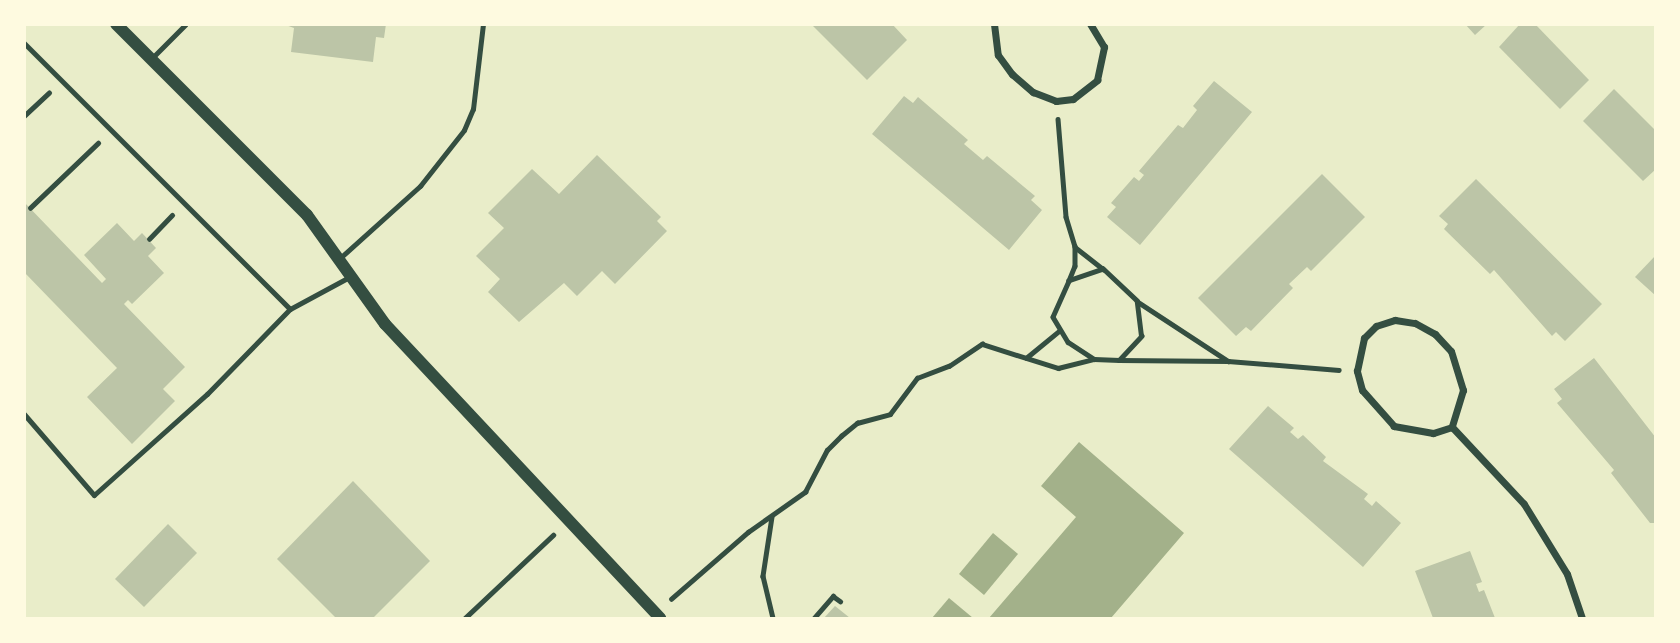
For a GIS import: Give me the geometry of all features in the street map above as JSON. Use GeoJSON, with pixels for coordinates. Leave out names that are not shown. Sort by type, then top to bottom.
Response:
{"type":"FeatureCollection","features":[{"type":"Feature","properties":{"kind":"street"},"geometry":{"type":"LineString","coordinates":[[116,24],[307,215],[385,324],[658,616]]}},
{"type":"Feature","properties":{"kind":"street"},"geometry":{"type":"LineString","coordinates":[[994,24],[998,55],[1012,74],[1033,92],[1056,101],[1073,99],[1097,80],[1104,47],[1090,24]]}},
{"type":"Feature","properties":{"kind":"street"},"geometry":{"type":"LineString","coordinates":[[1395,320],[1415,323],[1435,334],[1460,370],[1461,409],[1452,427],[1433,433],[1394,426],[1373,407],[1362,390],[1357,371],[1364,338],[1376,326],[1395,320]]}},
{"type":"Feature","properties":{"kind":"street"},"geometry":{"type":"LineString","coordinates":[[1452,427],[1524,504],[1567,574],[1582,618]]}},
{"type":"Feature","properties":{"kind":"lane"},"geometry":{"type":"LineString","coordinates":[[151,59],[186,24]]}},
{"type":"Feature","properties":{"kind":"lane"},"geometry":{"type":"LineString","coordinates":[[339,259],[421,186],[464,131],[473,110],[483,24]]}},
{"type":"Feature","properties":{"kind":"lane"},"geometry":{"type":"LineString","coordinates":[[24,43],[290,309]]}},
{"type":"Feature","properties":{"kind":"lane"},"geometry":{"type":"LineString","coordinates":[[24,414],[94,495],[206,394],[290,309],[351,276]]}},
{"type":"Feature","properties":{"kind":"path"},"geometry":{"type":"LineString","coordinates":[[24,116],[61,80]]}},
{"type":"Feature","properties":{"kind":"path"},"geometry":{"type":"LineString","coordinates":[[1056,101],[1066,217],[1075,246],[1075,266],[1053,317],[1059,331],[1094,359]]}},
{"type":"Feature","properties":{"kind":"path"},"geometry":{"type":"LineString","coordinates":[[30,208],[111,130]]}},
{"type":"Feature","properties":{"kind":"path"},"geometry":{"type":"LineString","coordinates":[[149,239],[184,203]]}},
{"type":"Feature","properties":{"kind":"path"},"geometry":{"type":"LineString","coordinates":[[1075,246],[1137,301],[1228,362]]}},
{"type":"Feature","properties":{"kind":"path"},"geometry":{"type":"LineString","coordinates":[[1069,281],[1103,269]]}},
{"type":"Feature","properties":{"kind":"path"},"geometry":{"type":"LineString","coordinates":[[1119,360],[1140,336],[1137,301]]}},
{"type":"Feature","properties":{"kind":"path"},"geometry":{"type":"LineString","coordinates":[[1026,358],[1059,331]]}},
{"type":"Feature","properties":{"kind":"path"},"geometry":{"type":"LineString","coordinates":[[658,616],[772,515],[813,484],[827,450],[841,436],[857,423],[890,414],[917,378],[949,366],[982,344],[1058,368],[1094,359],[1228,362],[1357,371]]}},
{"type":"Feature","properties":{"kind":"path"},"geometry":{"type":"LineString","coordinates":[[772,515],[763,576],[773,618]]}},
{"type":"Feature","properties":{"kind":"path"},"geometry":{"type":"LineString","coordinates":[[465,618],[568,521]]}},
{"type":"Feature","properties":{"kind":"path"},"geometry":{"type":"LineString","coordinates":[[814,618],[833,596],[839,601]]}},
{"type":"Feature","properties":{"kind":"shaded area"},"geometry":{"type":"Polygon","coordinates":[[[1079,442],[1184,533],[1111,618],[989,618],[1076,517],[1041,486],[1079,442]]]}},
{"type":"Feature","properties":{"kind":"shaded area"},"geometry":{"type":"Polygon","coordinates":[[[993,533],[1018,554],[984,595],[959,574],[993,533]]]}},
{"type":"Feature","properties":{"kind":"shaded area"},"geometry":{"type":"Polygon","coordinates":[[[949,598],[973,618],[932,618],[949,598]]]}},
{"type":"Feature","properties":{"kind":"building"},"geometry":{"type":"Polygon","coordinates":[[[283,24],[386,24],[384,38],[376,37],[373,62],[291,52],[294,28],[283,24]]]}},
{"type":"Feature","properties":{"kind":"building"},"geometry":{"type":"Polygon","coordinates":[[[811,24],[892,24],[907,40],[867,80],[811,24]]]}},
{"type":"Feature","properties":{"kind":"building"},"geometry":{"type":"Polygon","coordinates":[[[1465,24],[1487,24],[1475,35],[1465,24]]]}},
{"type":"Feature","properties":{"kind":"building"},"geometry":{"type":"Polygon","coordinates":[[[1520,24],[1535,24],[1589,80],[1560,109],[1499,47],[1520,24]]]}},
{"type":"Feature","properties":{"kind":"building"},"geometry":{"type":"Polygon","coordinates":[[[1214,81],[1252,112],[1140,245],[1107,217],[1116,207],[1111,203],[1134,177],[1139,181],[1144,175],[1139,171],[1178,125],[1183,128],[1197,110],[1193,106],[1214,81]]]}},
{"type":"Feature","properties":{"kind":"building"},"geometry":{"type":"Polygon","coordinates":[[[1614,89],[1656,131],[1656,169],[1643,181],[1583,121],[1614,89]]]}},
{"type":"Feature","properties":{"kind":"building"},"geometry":{"type":"Polygon","coordinates":[[[904,96],[913,103],[918,97],[968,140],[964,144],[983,160],[987,156],[1035,196],[1031,200],[1042,210],[1009,250],[872,134],[904,96]]]}},
{"type":"Feature","properties":{"kind":"building"},"geometry":{"type":"Polygon","coordinates":[[[597,155],[661,217],[657,221],[667,231],[615,284],[602,271],[577,296],[564,283],[519,322],[488,292],[500,279],[476,256],[504,228],[488,213],[532,169],[559,194],[597,155]]]}},
{"type":"Feature","properties":{"kind":"building"},"geometry":{"type":"Polygon","coordinates":[[[1322,174],[1365,217],[1311,271],[1307,267],[1289,284],[1293,288],[1251,331],[1246,327],[1236,336],[1198,298],[1322,174]]]}},
{"type":"Feature","properties":{"kind":"building"},"geometry":{"type":"Polygon","coordinates":[[[1476,179],[1602,304],[1565,341],[1556,332],[1552,336],[1494,270],[1490,274],[1444,229],[1448,224],[1439,216],[1476,179]]]}},
{"type":"Feature","properties":{"kind":"building"},"geometry":{"type":"Polygon","coordinates":[[[24,202],[102,283],[106,279],[84,255],[117,223],[134,241],[142,233],[156,248],[148,256],[164,273],[132,304],[128,300],[124,304],[185,367],[163,389],[175,401],[132,444],[87,397],[117,368],[24,272],[24,202]]]}},
{"type":"Feature","properties":{"kind":"building"},"geometry":{"type":"Polygon","coordinates":[[[1656,255],[1656,296],[1635,277],[1656,255]]]}},
{"type":"Feature","properties":{"kind":"building"},"geometry":{"type":"Polygon","coordinates":[[[1594,358],[1656,438],[1656,523],[1650,523],[1611,473],[1614,470],[1557,403],[1562,399],[1554,389],[1594,358]]]}},
{"type":"Feature","properties":{"kind":"building"},"geometry":{"type":"Polygon","coordinates":[[[1268,406],[1294,428],[1290,432],[1298,439],[1303,435],[1326,457],[1323,461],[1368,494],[1364,499],[1372,506],[1376,501],[1401,523],[1363,567],[1229,449],[1268,406]]]}},
{"type":"Feature","properties":{"kind":"building"},"geometry":{"type":"Polygon","coordinates":[[[353,481],[430,561],[373,618],[336,618],[277,559],[353,481]]]}},
{"type":"Feature","properties":{"kind":"building"},"geometry":{"type":"Polygon","coordinates":[[[168,524],[197,553],[144,607],[115,579],[168,524]]]}},
{"type":"Feature","properties":{"kind":"building"},"geometry":{"type":"Polygon","coordinates":[[[1470,551],[1482,582],[1476,584],[1479,592],[1484,590],[1495,618],[1433,618],[1415,571],[1470,551]]]}},
{"type":"Feature","properties":{"kind":"building"},"geometry":{"type":"Polygon","coordinates":[[[835,606],[850,618],[824,618],[835,606]]]}}]}
